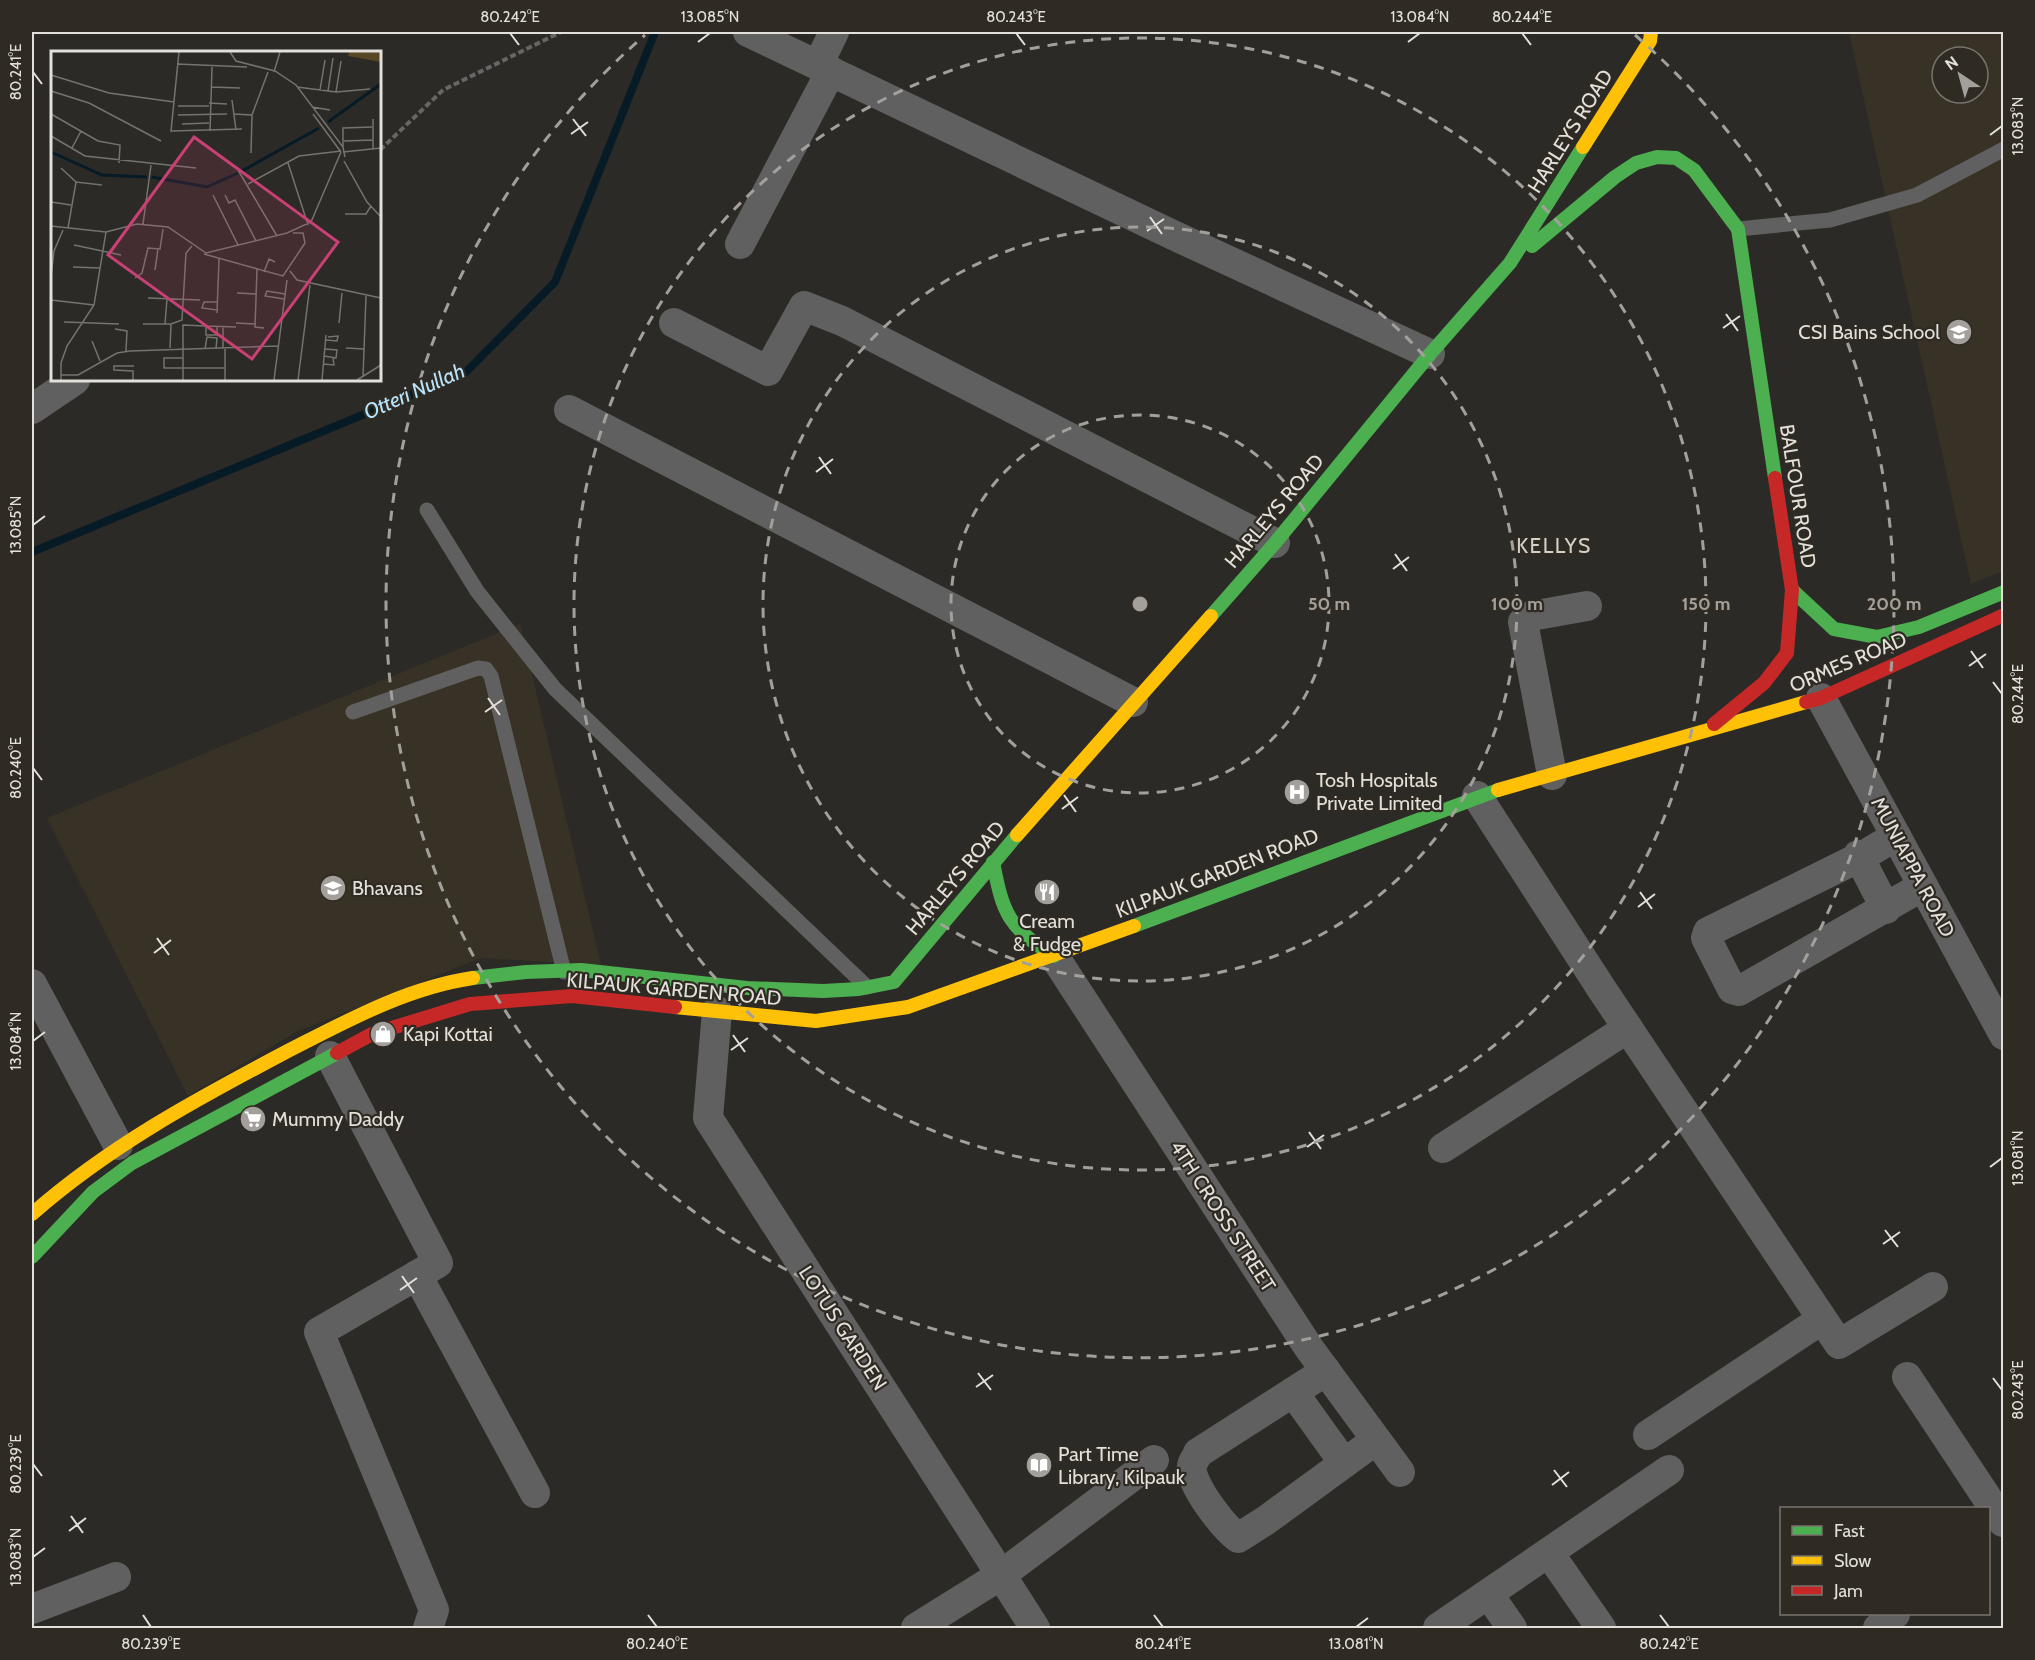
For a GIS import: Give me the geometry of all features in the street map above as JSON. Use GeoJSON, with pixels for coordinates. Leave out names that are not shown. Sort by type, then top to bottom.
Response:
{"type":"FeatureCollection","features":[{"type":"Feature","properties":{"kind":"main road","name":"HARLEYS ROAD"},"geometry":{"type":"LineString","coordinates":[[869,989],[894,982],[993,862],[1275,543],[1430,354],[1510,263],[1646,35]]}},
{"type":"Feature","properties":{"kind":"main road"},"geometry":{"type":"LineString","coordinates":[[1510,263],[1615,177],[1636,163],[1657,157],[1676,158],[1694,170],[1738,229]]}},
{"type":"Feature","properties":{"kind":"main road","name":"BALFOUR ROAD"},"geometry":{"type":"LineString","coordinates":[[1703,732],[1764,683],[1787,653],[1792,591],[1738,229]]}},
{"type":"Feature","properties":{"kind":"main road","name":"ORMES ROAD"},"geometry":{"type":"LineString","coordinates":[[1792,591],[1834,629],[1877,637],[1919,627],[2004,592]]}},
{"type":"Feature","properties":{"kind":"main road","name":"ORMES ROAD"},"geometry":{"type":"LineString","coordinates":[[1703,732],[1821,698],[2004,615]]}},
{"type":"Feature","properties":{"kind":"main road","name":"KILPAUK GARDEN ROAD"},"geometry":{"type":"LineString","coordinates":[[32,1257],[93,1192],[132,1163],[372,1034],[470,1004],[572,996],[816,1022],[908,1007],[1054,956],[1477,796],[1703,732]]}},
{"type":"Feature","properties":{"kind":"main road"},"geometry":{"type":"LineString","coordinates":[[993,862],[1002,910],[1021,936],[1054,956]]}},
{"type":"Feature","properties":{"kind":"main road"},"geometry":{"type":"LineString","coordinates":[[32,1214],[64,1183],[118,1145],[233,1080],[367,1010],[452,982],[511,974],[596,971],[821,993],[869,989]]}},
{"type":"Feature","properties":{"kind":"street"},"geometry":{"type":"LineString","coordinates":[[748,32],[1173,236],[1430,354]]}},
{"type":"Feature","properties":{"kind":"street"},"geometry":{"type":"LineString","coordinates":[[740,244],[824,68],[834,32]]}},
{"type":"Feature","properties":{"kind":"street"},"geometry":{"type":"LineString","coordinates":[[674,323],[768,371],[804,306],[842,321],[1275,543]]}},
{"type":"Feature","properties":{"kind":"street"},"geometry":{"type":"LineString","coordinates":[[32,409],[74,381]]}},
{"type":"Feature","properties":{"kind":"street"},"geometry":{"type":"LineString","coordinates":[[569,410],[1133,702]]}},
{"type":"Feature","properties":{"kind":"street"},"geometry":{"type":"LineString","coordinates":[[1552,775],[1523,622],[1531,616],[1587,606]]}},
{"type":"Feature","properties":{"kind":"street","name":"MUNIAPPA ROAD"},"geometry":{"type":"LineString","coordinates":[[1821,698],[2004,1035]]}},
{"type":"Feature","properties":{"kind":"street"},"geometry":{"type":"LineString","coordinates":[[1477,796],[1628,1028],[1839,1344],[1933,1287]]}},
{"type":"Feature","properties":{"kind":"street"},"geometry":{"type":"LineString","coordinates":[[1896,836],[1866,854],[1858,855],[1708,932],[1706,938],[1732,989],[1739,991],[1923,886]]}},
{"type":"Feature","properties":{"kind":"street"},"geometry":{"type":"LineString","coordinates":[[1858,855],[1886,909]]}},
{"type":"Feature","properties":{"kind":"street","name":"4TH CROSS STREET"},"geometry":{"type":"LineString","coordinates":[[1054,956],[1326,1371],[1400,1472]]}},
{"type":"Feature","properties":{"kind":"street"},"geometry":{"type":"LineString","coordinates":[[32,984],[118,1145]]}},
{"type":"Feature","properties":{"kind":"street","name":"LOTUS GARDEN"},"geometry":{"type":"LineString","coordinates":[[717,1011],[708,1118],[1035,1629]]}},
{"type":"Feature","properties":{"kind":"street"},"geometry":{"type":"LineString","coordinates":[[1443,1149],[1628,1028]]}},
{"type":"Feature","properties":{"kind":"street"},"geometry":{"type":"LineString","coordinates":[[330,1056],[438,1263],[320,1332],[434,1610],[428,1629]]}},
{"type":"Feature","properties":{"kind":"street"},"geometry":{"type":"LineString","coordinates":[[417,1275],[535,1493]]}},
{"type":"Feature","properties":{"kind":"street"},"geometry":{"type":"LineString","coordinates":[[1648,1435],[1821,1320]]}},
{"type":"Feature","properties":{"kind":"street"},"geometry":{"type":"LineString","coordinates":[[1326,1371],[1198,1453],[1191,1466],[1194,1481],[1225,1528],[1238,1538],[1376,1440]]}},
{"type":"Feature","properties":{"kind":"street"},"geometry":{"type":"LineString","coordinates":[[1907,1377],[2003,1522],[1990,1533]]}},
{"type":"Feature","properties":{"kind":"street"},"geometry":{"type":"LineString","coordinates":[[1293,1392],[1344,1463]]}},
{"type":"Feature","properties":{"kind":"street"},"geometry":{"type":"LineString","coordinates":[[916,1629],[1001,1575],[1154,1460]]}},
{"type":"Feature","properties":{"kind":"street"},"geometry":{"type":"LineString","coordinates":[[1438,1629],[1669,1470]]}},
{"type":"Feature","properties":{"kind":"street"},"geometry":{"type":"LineString","coordinates":[[1549,1553],[1601,1629]]}},
{"type":"Feature","properties":{"kind":"street"},"geometry":{"type":"LineString","coordinates":[[32,1609],[116,1577]]}},
{"type":"Feature","properties":{"kind":"street"},"geometry":{"type":"LineString","coordinates":[[1489,1595],[1512,1629]]}},
{"type":"Feature","properties":{"kind":"street"},"geometry":{"type":"LineString","coordinates":[[1878,1629],[1894,1615]]}},
{"type":"Feature","properties":{"kind":"lane"},"geometry":{"type":"LineString","coordinates":[[1738,229],[1830,220],[1917,195],[2004,149]]}},
{"type":"Feature","properties":{"kind":"lane"},"geometry":{"type":"LineString","coordinates":[[427,510],[477,591],[555,689],[869,989]]}},
{"type":"Feature","properties":{"kind":"lane"},"geometry":{"type":"LineString","coordinates":[[352,712],[478,668],[486,669],[491,676],[564,972]]}},
{"type":"Feature","properties":{"kind":"path"},"geometry":{"type":"LineString","coordinates":[[381,149],[443,90],[561,32]]}},
{"type":"Feature","properties":{"kind":"shaded area","name":"CSI Bains School"},"geometry":{"type":"Polygon","coordinates":[[[1849,32],[2003,32],[2003,571],[1971,584],[1849,32]]]}},
{"type":"Feature","properties":{"kind":"shaded area","name":"Bhavans"},"geometry":{"type":"Polygon","coordinates":[[[520,624],[601,965],[481,958],[296,1032],[188,1096],[47,818],[520,624]]]}},
{"type":"Feature","properties":{"kind":"waterway","name":"Otteri Nullah"},"geometry":{"type":"LineString","coordinates":[[32,552],[466,372],[555,282],[655,32]]}},
{"type":"Feature","properties":{"kind":"traffic: fast"},"geometry":{"type":"LineString","coordinates":[[1211,616],[1275,543],[1430,354],[1510,263],[1583,147]]}},
{"type":"Feature","properties":{"kind":"traffic: fast"},"geometry":{"type":"LineString","coordinates":[[1532,246],[1615,177],[1636,163],[1657,157],[1676,158],[1694,170],[1738,229],[1775,478]]}},
{"type":"Feature","properties":{"kind":"traffic: fast"},"geometry":{"type":"LineString","coordinates":[[1792,590],[1834,629],[1877,637],[1919,627],[2004,592]]}},
{"type":"Feature","properties":{"kind":"traffic: fast"},"geometry":{"type":"LineString","coordinates":[[1134,926],[1498,790]]}},
{"type":"Feature","properties":{"kind":"traffic: fast"},"geometry":{"type":"LineString","coordinates":[[473,978],[526,972],[581,970],[747,988],[823,991],[859,989],[894,982],[1017,835]]}},
{"type":"Feature","properties":{"kind":"traffic: fast"},"geometry":{"type":"LineString","coordinates":[[993,862],[1000,895],[1010,918],[1026,936],[1054,956]]}},
{"type":"Feature","properties":{"kind":"traffic: fast"},"geometry":{"type":"LineString","coordinates":[[32,1257],[93,1192],[132,1163],[337,1053]]}},
{"type":"Feature","properties":{"kind":"traffic: slow"},"geometry":{"type":"LineString","coordinates":[[1583,147],[1650,41],[1651,32]]}},
{"type":"Feature","properties":{"kind":"traffic: slow"},"geometry":{"type":"LineString","coordinates":[[1017,835],[1211,616]]}},
{"type":"Feature","properties":{"kind":"traffic: slow"},"geometry":{"type":"LineString","coordinates":[[1498,790],[1806,702]]}},
{"type":"Feature","properties":{"kind":"traffic: slow"},"geometry":{"type":"LineString","coordinates":[[675,1007],[816,1021],[908,1007],[1134,926]]}},
{"type":"Feature","properties":{"kind":"traffic: slow"},"geometry":{"type":"LineString","coordinates":[[32,1214],[91,1167],[122,1146],[185,1107],[251,1071],[330,1030],[399,998],[473,978]]}},
{"type":"Feature","properties":{"kind":"traffic: jam"},"geometry":{"type":"LineString","coordinates":[[1714,724],[1764,683],[1787,653],[1792,590],[1775,478]]}},
{"type":"Feature","properties":{"kind":"traffic: jam"},"geometry":{"type":"LineString","coordinates":[[1806,702],[1821,698],[2004,615]]}},
{"type":"Feature","properties":{"kind":"traffic: jam"},"geometry":{"type":"LineString","coordinates":[[337,1053],[372,1034],[470,1004],[572,996],[675,1007]]}},
{"type":"Feature","properties":{"kind":"place","name":"CSI Bains School"},"geometry":{"type":"Point","coordinates":[1959,332]}},
{"type":"Feature","properties":{"kind":"place","name":"Tosh Hospitals Private Limited"},"geometry":{"type":"Point","coordinates":[1297,792]}},
{"type":"Feature","properties":{"kind":"place","name":"Bhavans"},"geometry":{"type":"Point","coordinates":[333,888]}},
{"type":"Feature","properties":{"kind":"place","name":"Cream & Fudge"},"geometry":{"type":"Point","coordinates":[1047,892]}},
{"type":"Feature","properties":{"kind":"place","name":"Kapi Kottai"},"geometry":{"type":"Point","coordinates":[383,1034]}},
{"type":"Feature","properties":{"kind":"place","name":"Mummy Daddy"},"geometry":{"type":"Point","coordinates":[253,1119]}},
{"type":"Feature","properties":{"kind":"place","name":"Part Time Library, Kilpauk"},"geometry":{"type":"Point","coordinates":[1039,1465]}},
{"type":"Feature","properties":{"kind":"district","name":"KELLYS"},"geometry":{"type":"Point","coordinates":[1554,545]}}]}
